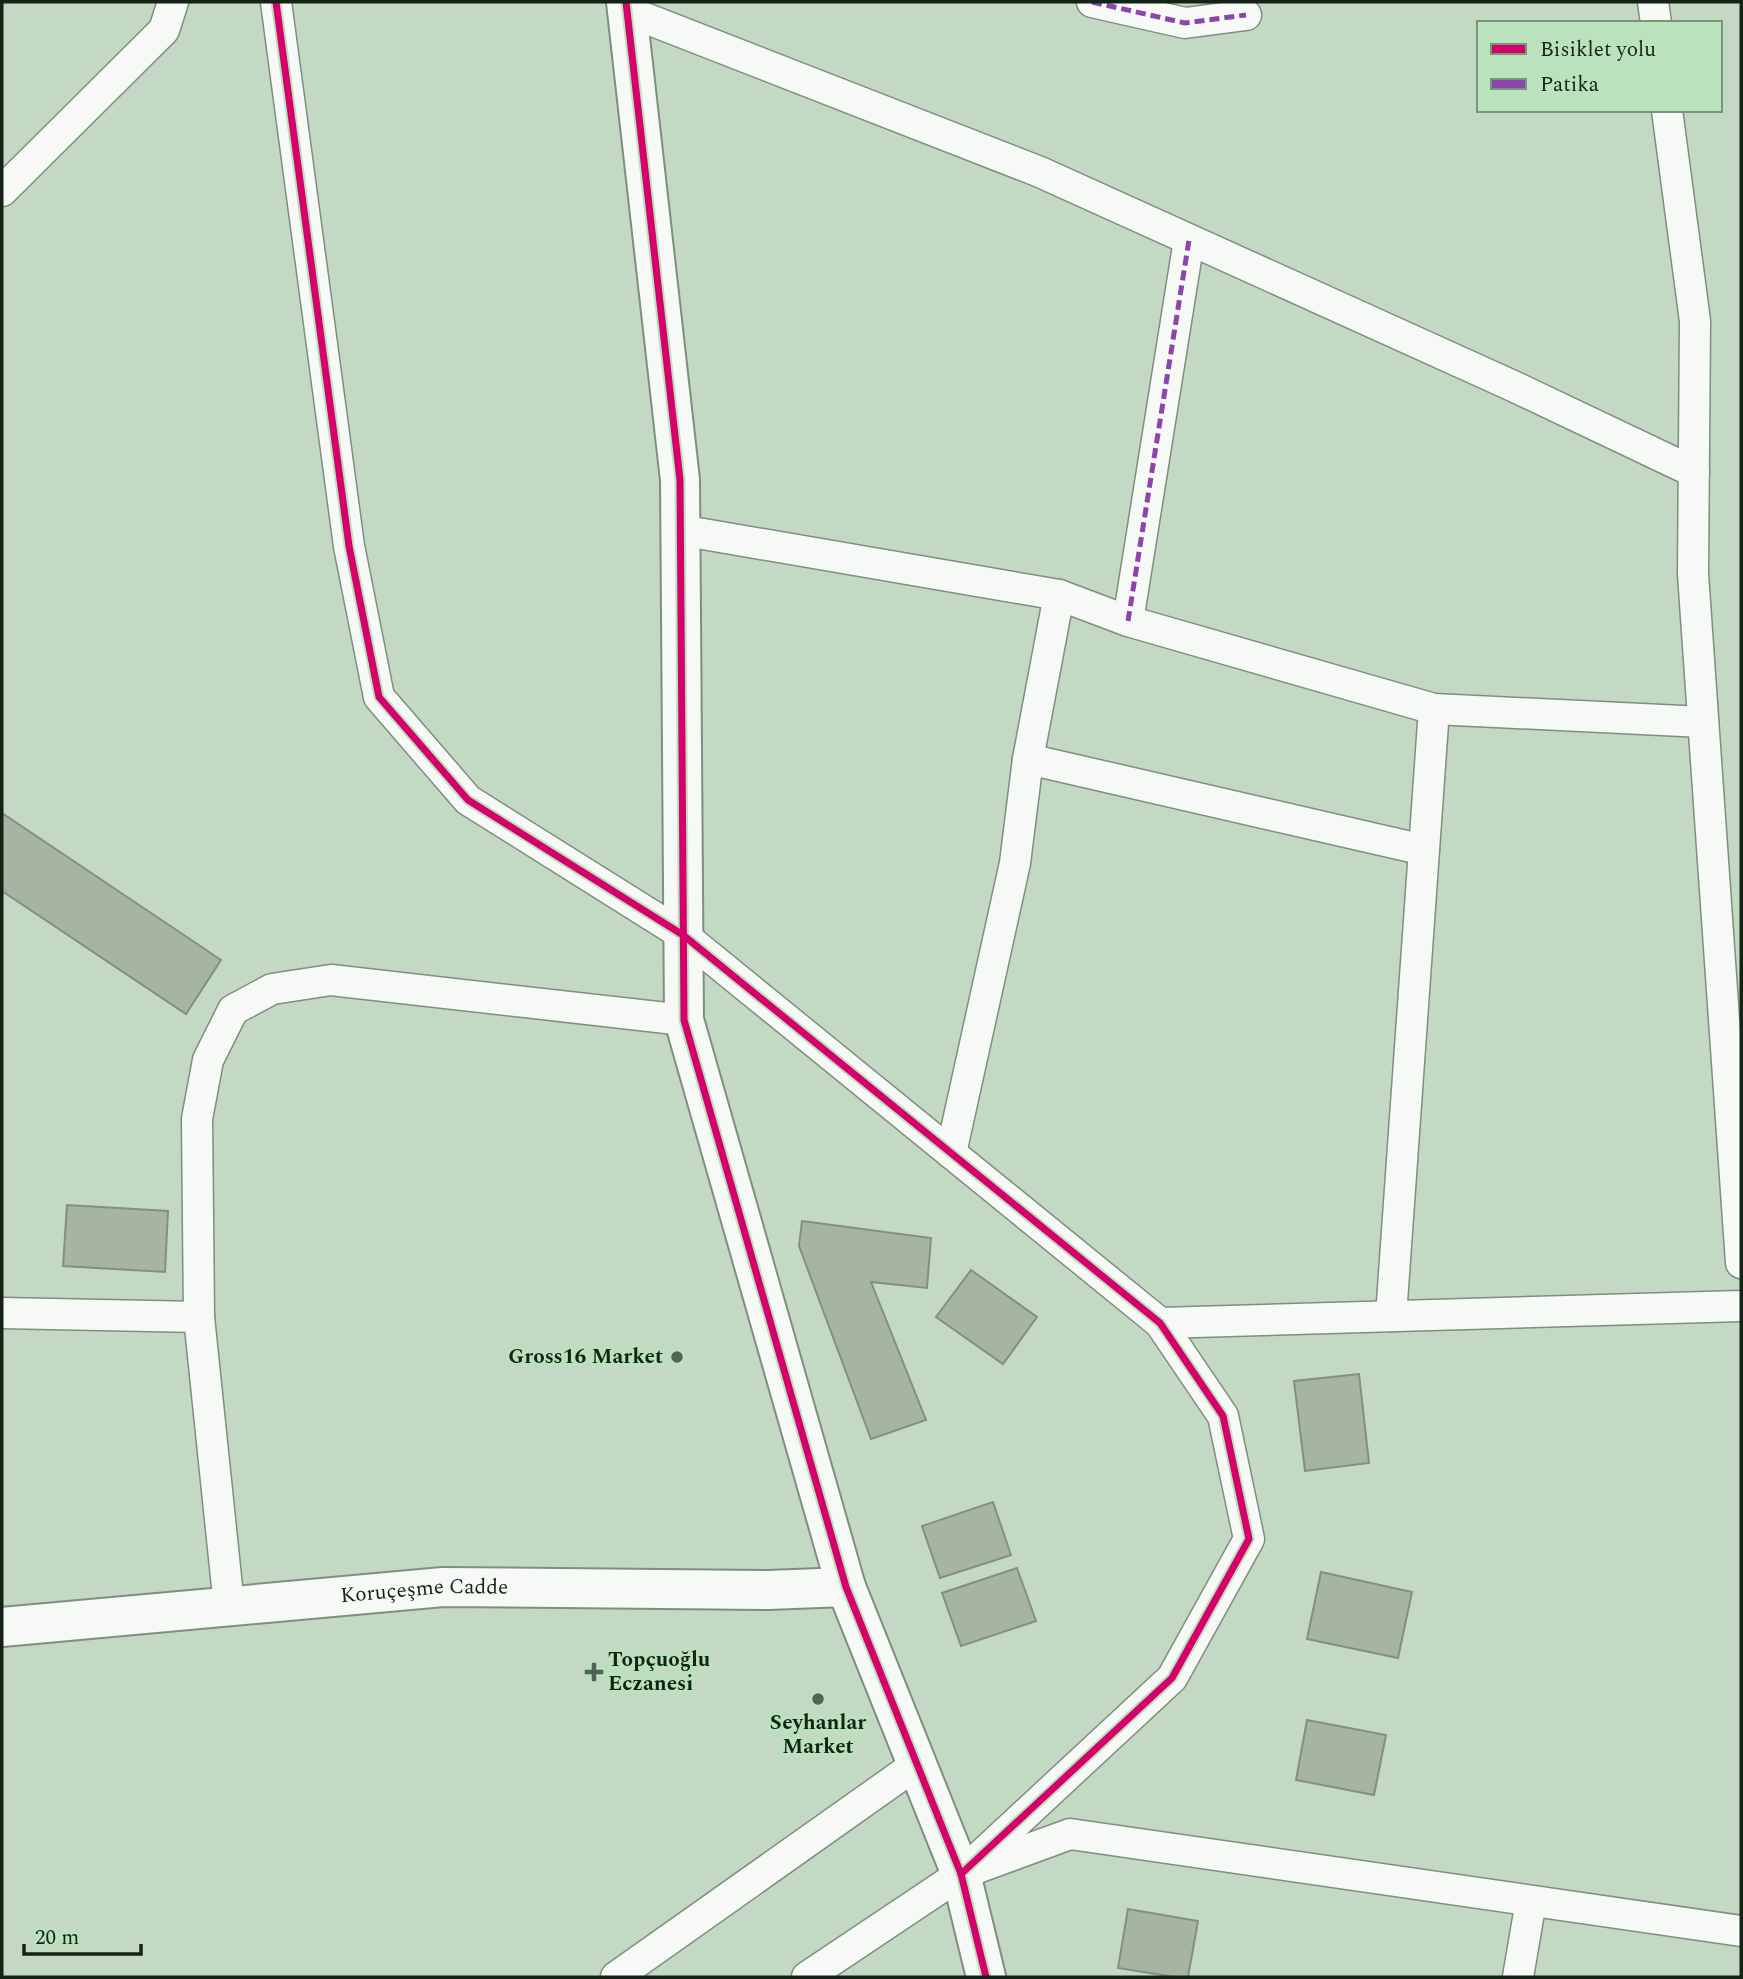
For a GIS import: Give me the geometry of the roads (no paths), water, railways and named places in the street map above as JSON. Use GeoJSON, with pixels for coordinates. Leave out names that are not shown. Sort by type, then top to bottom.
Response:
{"type":"FeatureCollection","features":[{"type":"Feature","properties":{"kind":"street"},"geometry":{"type":"LineString","coordinates":[[2,191],[164,30],[173,2]]}},
{"type":"Feature","properties":{"kind":"street"},"geometry":{"type":"LineString","coordinates":[[276,2],[349,546],[379,697],[468,800],[683,935],[1160,1323],[1223,1416],[1249,1539],[1172,1678],[961,1874],[807,1977]]}},
{"type":"Feature","properties":{"kind":"street"},"geometry":{"type":"LineString","coordinates":[[1092,2],[1185,23],[1246,15]]}},
{"type":"Feature","properties":{"kind":"street"},"geometry":{"type":"LineString","coordinates":[[1653,2],[1656,21]]}},
{"type":"Feature","properties":{"kind":"street"},"geometry":{"type":"LineString","coordinates":[[986,1977],[961,1874],[846,1587],[684,1020],[680,480],[626,7],[1041,172],[1513,386],[1694,472]]}},
{"type":"Feature","properties":{"kind":"street"},"geometry":{"type":"LineString","coordinates":[[1667,112],[1695,321],[1693,574],[1741,1263]]}},
{"type":"Feature","properties":{"kind":"street"},"geometry":{"type":"LineString","coordinates":[[1128,621],[1189,240]]}},
{"type":"Feature","properties":{"kind":"street"},"geometry":{"type":"LineString","coordinates":[[680,530],[1059,595],[1128,621],[1434,709],[1703,722]]}},
{"type":"Feature","properties":{"kind":"street"},"geometry":{"type":"LineString","coordinates":[[951,1153],[1015,863],[1028,760],[1059,595]]}},
{"type":"Feature","properties":{"kind":"street"},"geometry":{"type":"LineString","coordinates":[[1391,1316],[1434,709]]}},
{"type":"Feature","properties":{"kind":"street"},"geometry":{"type":"LineString","coordinates":[[1028,760],[1424,850]]}},
{"type":"Feature","properties":{"kind":"street"},"geometry":{"type":"LineString","coordinates":[[229,1606],[199,1317],[197,1119],[208,1060],[233,1010],[272,989],[331,980],[684,1020]]}},
{"type":"Feature","properties":{"kind":"street"},"geometry":{"type":"LineString","coordinates":[[1160,1323],[1741,1306]]}},
{"type":"Feature","properties":{"kind":"street"},"geometry":{"type":"LineString","coordinates":[[2,1313],[199,1317]]}},
{"type":"Feature","properties":{"kind":"street","name":"Koruçeşme Cadde"},"geometry":{"type":"LineString","coordinates":[[2,1627],[443,1587],[755,1590],[846,1587]]}},
{"type":"Feature","properties":{"kind":"street"},"geometry":{"type":"LineString","coordinates":[[616,1977],[917,1764]]}},
{"type":"Feature","properties":{"kind":"street"},"geometry":{"type":"LineString","coordinates":[[961,1874],[1070,1834],[1741,1931]]}},
{"type":"Feature","properties":{"kind":"street"},"geometry":{"type":"LineString","coordinates":[[1518,1977],[1531,1901]]}},
{"type":"Feature","properties":{"kind":"place","name":"Gross16 Market"},"geometry":{"type":"Point","coordinates":[677,1357]}},
{"type":"Feature","properties":{"kind":"place","name":"Topçuoğlu Eczanesi"},"geometry":{"type":"Point","coordinates":[594,1672]}},
{"type":"Feature","properties":{"kind":"place","name":"Seyhanlar Market"},"geometry":{"type":"Point","coordinates":[818,1699]}}]}
